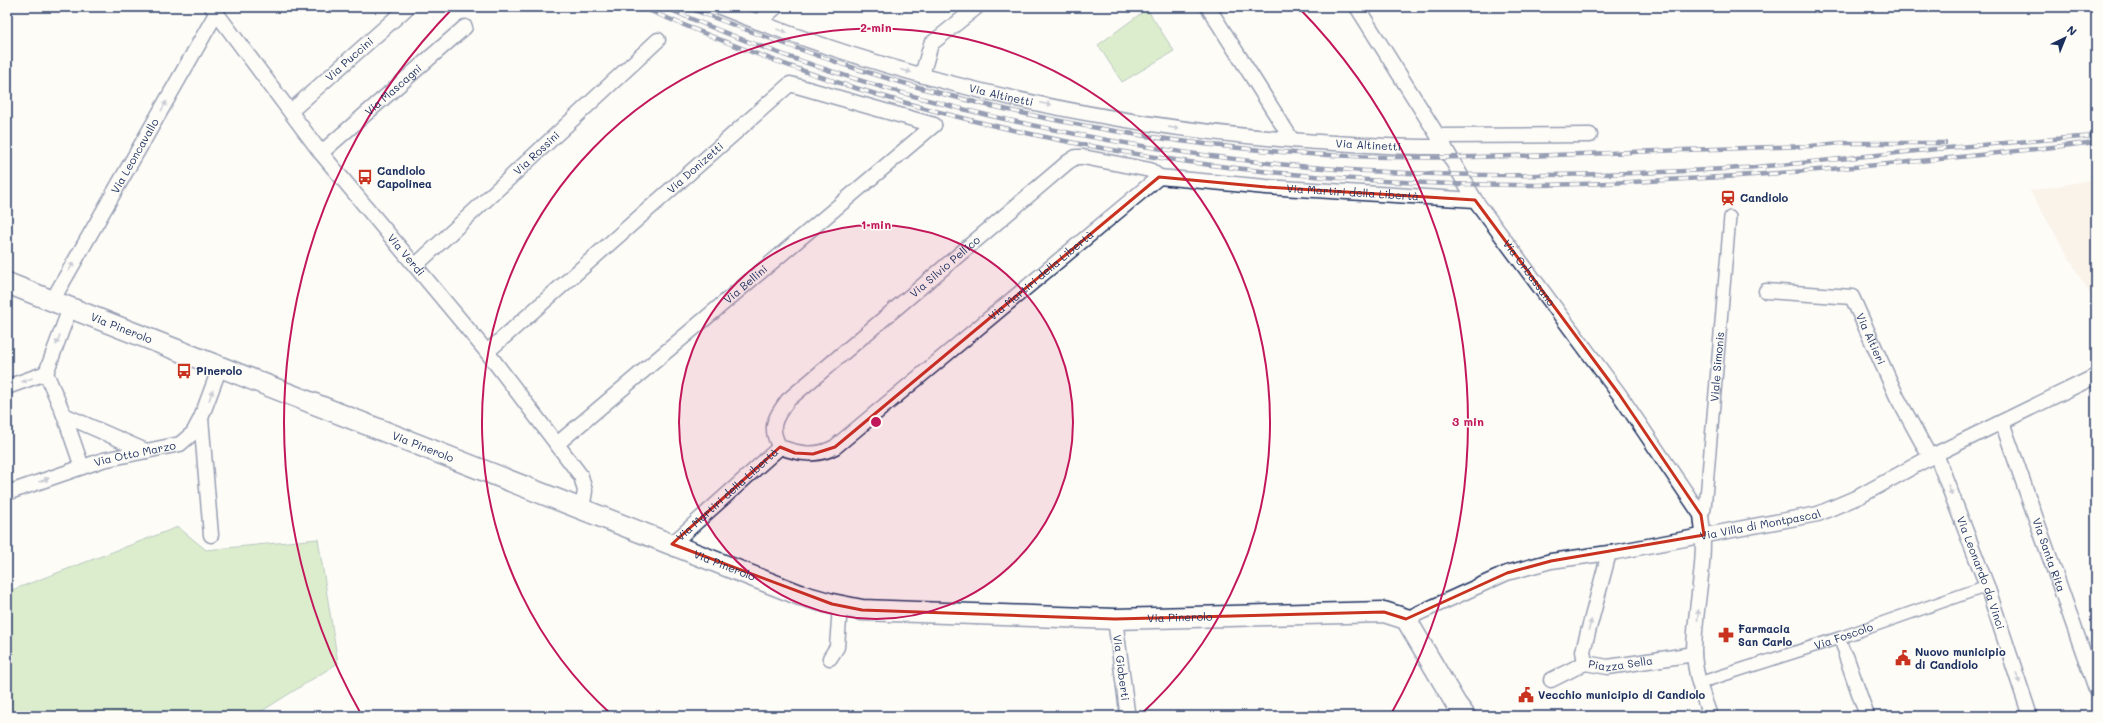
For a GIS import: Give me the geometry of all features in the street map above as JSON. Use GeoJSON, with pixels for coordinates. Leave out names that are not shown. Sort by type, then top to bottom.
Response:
{"type":"FeatureCollection","features":[{"type":"Feature","properties":{"kind":"main road","name":"Via Pinerolo"},"geometry":{"type":"LineString","coordinates":[[7,283],[800,595],[840,606],[862,610],[1115,619],[1384,612],[1406,620]]}},
{"type":"Feature","properties":{"kind":"main road"},"geometry":{"type":"LineString","coordinates":[[1406,620],[1456,704],[1465,716]]}},
{"type":"Feature","properties":{"kind":"street","name":"Via Puccini"},"geometry":{"type":"LineString","coordinates":[[291,111],[408,7]]}},
{"type":"Feature","properties":{"kind":"street","name":"Via Altinetti"},"geometry":{"type":"LineString","coordinates":[[720,7],[831,48],[922,75],[1031,101],[1139,123],[1292,140],[1414,148],[1441,142],[1590,135]]}},
{"type":"Feature","properties":{"kind":"street"},"geometry":{"type":"LineString","coordinates":[[758,22],[776,7]]}},
{"type":"Feature","properties":{"kind":"street"},"geometry":{"type":"LineString","coordinates":[[922,75],[931,44],[977,7]]}},
{"type":"Feature","properties":{"kind":"street"},"geometry":{"type":"LineString","coordinates":[[1208,7],[1292,140]]}},
{"type":"Feature","properties":{"kind":"street","name":"Via Orbassano"},"geometry":{"type":"LineString","coordinates":[[1357,7],[1441,142],[1475,200],[1619,394],[1701,515],[1704,535]]}},
{"type":"Feature","properties":{"kind":"street","name":"Via Verdi"},"geometry":{"type":"LineString","coordinates":[[215,9],[321,153],[487,352],[581,476],[585,491],[582,509]]}},
{"type":"Feature","properties":{"kind":"street","name":"Via Leoncavallo"},"geometry":{"type":"LineString","coordinates":[[52,301],[215,9]]}},
{"type":"Feature","properties":{"kind":"street","name":"Via Mascagni"},"geometry":{"type":"LineString","coordinates":[[321,153],[465,27]]}},
{"type":"Feature","properties":{"kind":"street","name":"Via Rossini"},"geometry":{"type":"LineString","coordinates":[[415,266],[658,40]]}},
{"type":"Feature","properties":{"kind":"street","name":"Via Donizetti"},"geometry":{"type":"LineString","coordinates":[[487,352],[790,84],[934,125]]}},
{"type":"Feature","properties":{"kind":"street","name":"Via Bellini"},"geometry":{"type":"LineString","coordinates":[[557,444],[934,125]]}},
{"type":"Feature","properties":{"kind":"street","name":"Via Silvio Pellico"},"geometry":{"type":"LineString","coordinates":[[780,447],[774,437],[774,428],[776,418],[788,400],[1068,162],[1076,157],[1083,157],[1150,170],[1159,177]]}},
{"type":"Feature","properties":{"kind":"street","name":"Via Martiri della Libertà"},"geometry":{"type":"LineString","coordinates":[[672,544],[780,447],[795,453],[814,454],[826,452],[835,447],[1159,177],[1266,188],[1475,200]]}},
{"type":"Feature","properties":{"kind":"street","name":"Viale Simonis"},"geometry":{"type":"LineString","coordinates":[[1701,515],[1705,509],[1730,217]]}},
{"type":"Feature","properties":{"kind":"street","name":"Via Altieri"},"geometry":{"type":"LineString","coordinates":[[1766,291],[1852,297],[1897,397],[1933,455]]}},
{"type":"Feature","properties":{"kind":"street"},"geometry":{"type":"LineString","coordinates":[[70,308],[46,373],[64,415],[82,467]]}},
{"type":"Feature","properties":{"kind":"street","name":"Via Otto Marzo"},"geometry":{"type":"LineString","coordinates":[[7,493],[103,460],[180,444],[193,433],[201,418],[220,367]]}},
{"type":"Feature","properties":{"kind":"street"},"geometry":{"type":"LineString","coordinates":[[7,387],[46,373]]}},
{"type":"Feature","properties":{"kind":"street","name":"Via Villa di Montpascal"},"geometry":{"type":"LineString","coordinates":[[1406,620],[1507,572],[1551,561],[1609,553],[1818,514],[1860,496],[1933,455],[2096,376]]}},
{"type":"Feature","properties":{"kind":"street"},"geometry":{"type":"LineString","coordinates":[[64,415],[146,451]]}},
{"type":"Feature","properties":{"kind":"street"},"geometry":{"type":"LineString","coordinates":[[201,418],[211,535]]}},
{"type":"Feature","properties":{"kind":"street","name":"Via Santa Rita"},"geometry":{"type":"LineString","coordinates":[[2002,422],[2096,689]]}},
{"type":"Feature","properties":{"kind":"street","name":"Via Leonardo da Vinci"},"geometry":{"type":"LineString","coordinates":[[1933,455],[1987,586],[2030,716]]}},
{"type":"Feature","properties":{"kind":"street"},"geometry":{"type":"LineString","coordinates":[[1704,535],[1694,654],[1699,683],[1710,716]]}},
{"type":"Feature","properties":{"kind":"street"},"geometry":{"type":"LineString","coordinates":[[1585,663],[1583,651],[1609,553]]}},
{"type":"Feature","properties":{"kind":"street","name":"Via Foscolo"},"geometry":{"type":"LineString","coordinates":[[1699,683],[1839,638],[1987,586]]}},
{"type":"Feature","properties":{"kind":"street"},"geometry":{"type":"LineString","coordinates":[[830,658],[837,646],[840,606]]}},
{"type":"Feature","properties":{"kind":"street","name":"Via Gioberti"},"geometry":{"type":"LineString","coordinates":[[1115,619],[1126,711],[1125,716]]}},
{"type":"Feature","properties":{"kind":"street"},"geometry":{"type":"LineString","coordinates":[[1839,638],[1867,716]]}},
{"type":"Feature","properties":{"kind":"street","name":"Piazza Sella"},"geometry":{"type":"LineString","coordinates":[[1551,680],[1585,663],[1608,667],[1694,654]]}},
{"type":"Feature","properties":{"kind":"highlighted area"},"geometry":{"type":"Polygon","coordinates":[[[1159,177],[1266,187],[1475,200],[1619,394],[1701,515],[1704,535],[1551,561],[1507,573],[1406,619],[1384,612],[1115,619],[862,610],[832,604],[672,544],[780,447],[795,453],[813,454],[835,447],[1159,177]]]}},
{"type":"Feature","properties":{"kind":"shaded area"},"geometry":{"type":"Polygon","coordinates":[[[2096,179],[2096,304],[2030,191],[2096,179]]]}},
{"type":"Feature","properties":{"kind":"green space"},"geometry":{"type":"Polygon","coordinates":[[[1147,9],[1174,51],[1122,82],[1098,45],[1147,9]]]}},
{"type":"Feature","properties":{"kind":"green space"},"geometry":{"type":"Polygon","coordinates":[[[178,527],[206,550],[318,539],[338,663],[254,716],[7,716],[7,592],[178,527]]]}},
{"type":"Feature","properties":{"kind":"railway"},"geometry":{"type":"LineString","coordinates":[[641,7],[770,59],[849,86],[930,110],[1013,130],[1096,147],[1179,161],[1348,179],[1517,185],[1592,184],[1828,169],[1935,160],[2096,142]]}},
{"type":"Feature","properties":{"kind":"railway"},"geometry":{"type":"LineString","coordinates":[[664,7],[737,38],[812,65],[888,89],[965,110],[1121,142],[1278,164],[1334,169],[1445,174],[1613,174],[1762,167],[1904,152],[2096,136]]}},
{"type":"Feature","properties":{"kind":"railway"},"geometry":{"type":"LineString","coordinates":[[686,7],[854,68],[959,98],[1012,111],[1119,132],[1228,147],[1364,157],[1446,157],[1528,156],[1811,146],[1840,143],[1945,143]]}},
{"type":"Feature","properties":{"kind":"place","name":"Candiolo Capolinea"},"geometry":{"type":"Point","coordinates":[365,177]}},
{"type":"Feature","properties":{"kind":"place","name":"Candiolo"},"geometry":{"type":"Point","coordinates":[1728,198]}},
{"type":"Feature","properties":{"kind":"place","name":"Pinerolo"},"geometry":{"type":"Point","coordinates":[184,371]}},
{"type":"Feature","properties":{"kind":"place","name":"Farmacia San Carlo"},"geometry":{"type":"Point","coordinates":[1726,635]}},
{"type":"Feature","properties":{"kind":"place","name":"Nuovo municipio di Candiolo"},"geometry":{"type":"Point","coordinates":[1903,658]}},
{"type":"Feature","properties":{"kind":"place","name":"Vecchio municipio di Candiolo"},"geometry":{"type":"Point","coordinates":[1526,695]}}]}
